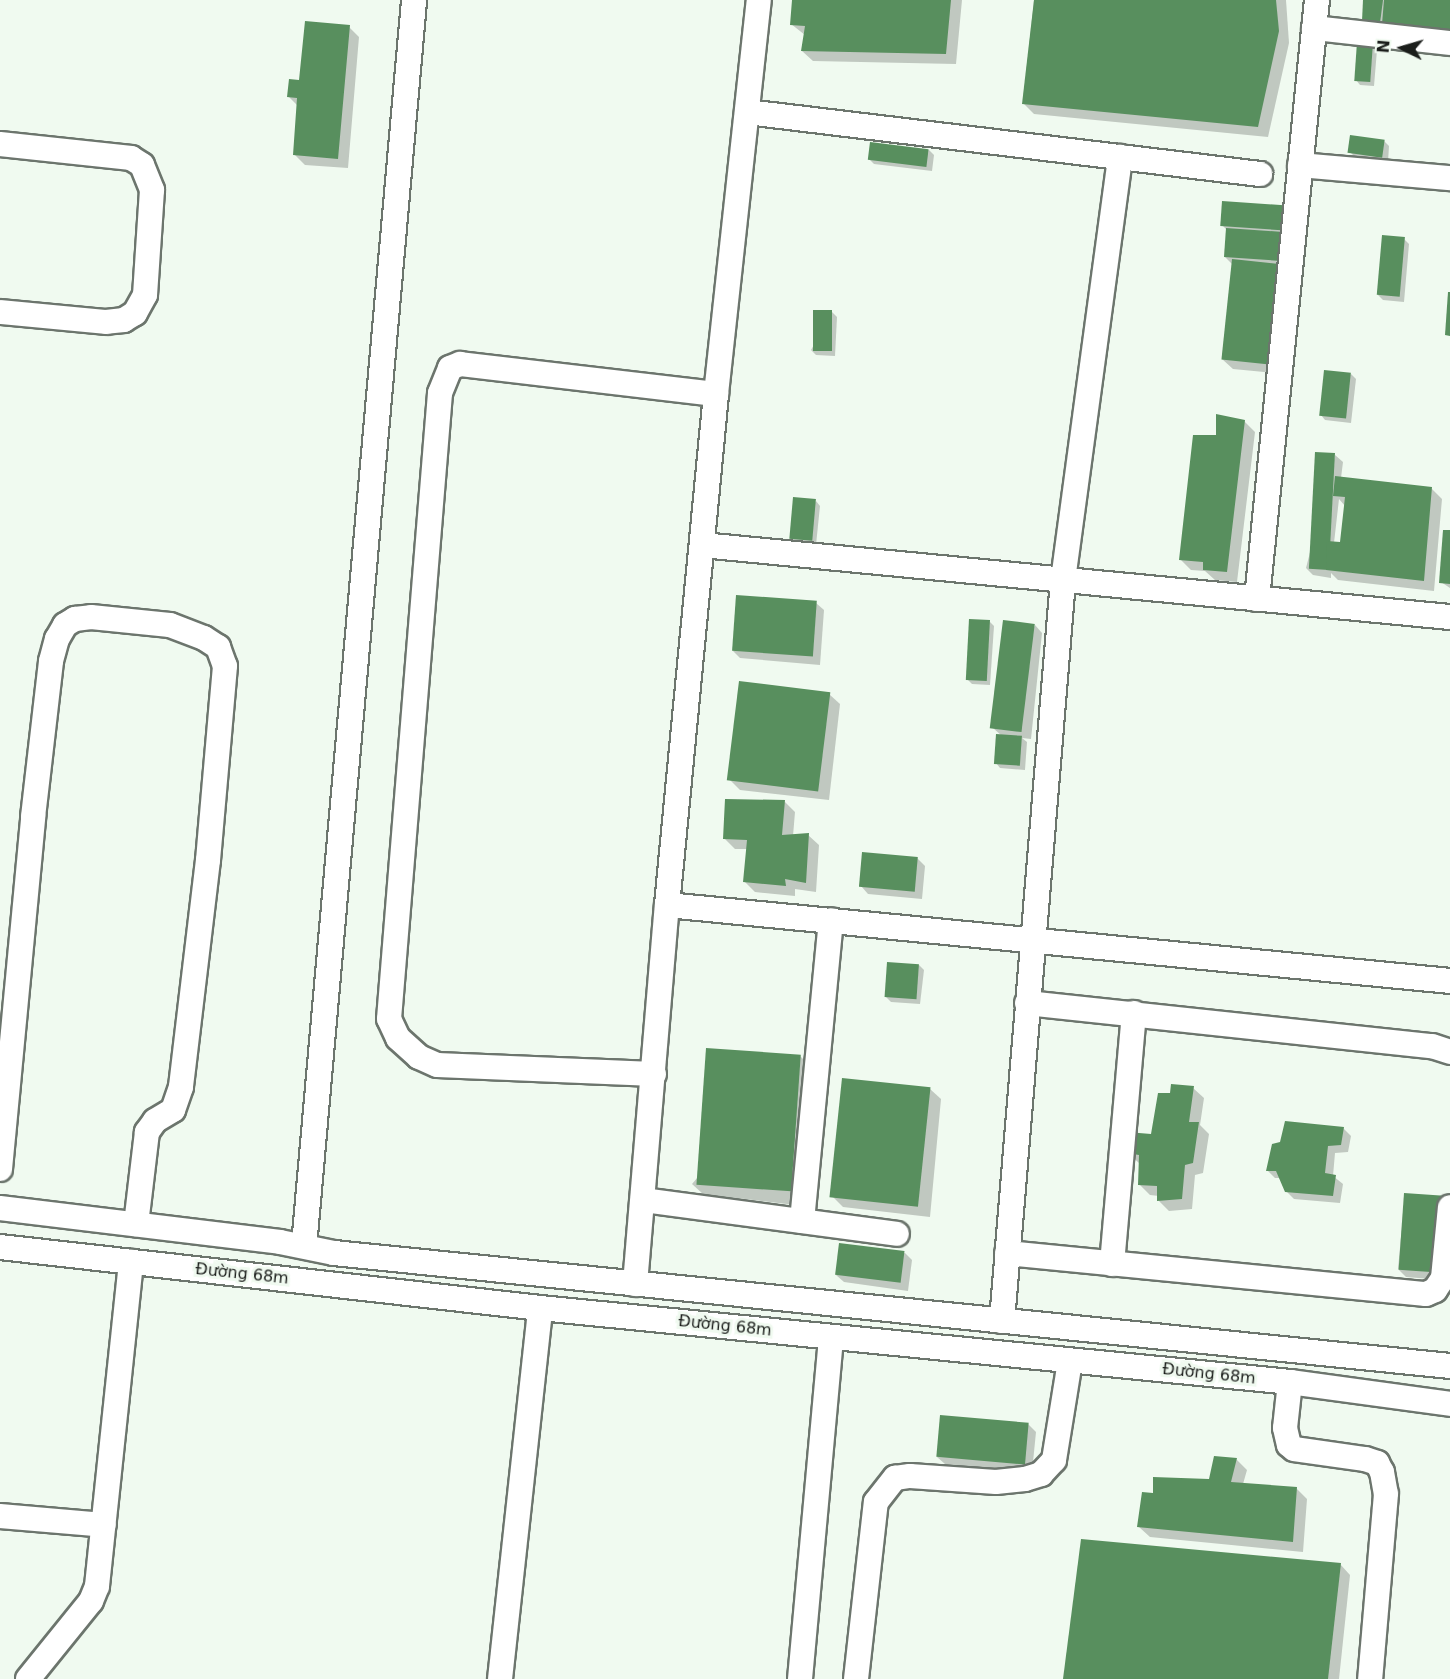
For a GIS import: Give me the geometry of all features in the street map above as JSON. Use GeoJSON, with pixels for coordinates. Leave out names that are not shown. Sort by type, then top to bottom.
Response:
{"type":"FeatureCollection","features":[{"type":"Feature","properties":{"kind":"street"},"geometry":{"type":"LineString","coordinates":[[304,1246],[414,0]]}},
{"type":"Feature","properties":{"kind":"street"},"geometry":{"type":"LineString","coordinates":[[635,1284],[667,904],[716,394],[759,0]]}},
{"type":"Feature","properties":{"kind":"street"},"geometry":{"type":"LineString","coordinates":[[1257,599],[1317,0]]}},
{"type":"Feature","properties":{"kind":"street"},"geometry":{"type":"LineString","coordinates":[[1314,28],[1450,43]]}},
{"type":"Feature","properties":{"kind":"street"},"geometry":{"type":"LineString","coordinates":[[747,112],[1260,174]]}},
{"type":"Feature","properties":{"kind":"street"},"geometry":{"type":"LineString","coordinates":[[0,144],[131,158],[142,165],[152,190],[145,295],[135,313],[124,320],[106,322],[0,312]]}},
{"type":"Feature","properties":{"kind":"street"},"geometry":{"type":"LineString","coordinates":[[1002,1321],[1063,580],[1120,157]]}},
{"type":"Feature","properties":{"kind":"street"},"geometry":{"type":"LineString","coordinates":[[1300,165],[1450,178]]}},
{"type":"Feature","properties":{"kind":"street"},"geometry":{"type":"LineString","coordinates":[[654,1074],[437,1065],[419,1057],[398,1038],[389,1019],[440,393],[450,368],[460,364],[716,394]]}},
{"type":"Feature","properties":{"kind":"street"},"geometry":{"type":"LineString","coordinates":[[702,545],[1450,617]]}},
{"type":"Feature","properties":{"kind":"street"},"geometry":{"type":"LineString","coordinates":[[0,1169],[35,806],[51,662],[57,639],[65,625],[75,620],[91,617],[170,625],[204,638],[218,647],[225,666],[208,860],[181,1087],[179,1099],[173,1110],[155,1121],[147,1132],[135,1224]]}},
{"type":"Feature","properties":{"kind":"street"},"geometry":{"type":"LineString","coordinates":[[667,904],[1450,981]]}},
{"type":"Feature","properties":{"kind":"street"},"geometry":{"type":"LineString","coordinates":[[802,1221],[831,920]]}},
{"type":"Feature","properties":{"kind":"street"},"geometry":{"type":"LineString","coordinates":[[1027,1003],[1432,1046],[1450,1052]]}},
{"type":"Feature","properties":{"kind":"street"},"geometry":{"type":"LineString","coordinates":[[1112,1264],[1134,1013]]}},
{"type":"Feature","properties":{"kind":"street"},"geometry":{"type":"LineString","coordinates":[[643,1200],[897,1234]]}},
{"type":"Feature","properties":{"kind":"street"},"geometry":{"type":"LineString","coordinates":[[0,1208],[304,1246],[334,1253],[1450,1366]]}},
{"type":"Feature","properties":{"kind":"street"},"geometry":{"type":"LineString","coordinates":[[1007,1253],[1426,1294],[1435,1290],[1443,1278],[1450,1208]]}},
{"type":"Feature","properties":{"kind":"street","name":"Đường 68m"},"geometry":{"type":"LineString","coordinates":[[0,1247],[540,1308],[1290,1382],[1450,1404]]}},
{"type":"Feature","properties":{"kind":"street"},"geometry":{"type":"LineString","coordinates":[[28,1679],[94,1595],[104,1525],[131,1262]]}},
{"type":"Feature","properties":{"kind":"street"},"geometry":{"type":"LineString","coordinates":[[500,1679],[540,1308]]}},
{"type":"Feature","properties":{"kind":"street"},"geometry":{"type":"LineString","coordinates":[[800,1679],[831,1337]]}},
{"type":"Feature","properties":{"kind":"street"},"geometry":{"type":"LineString","coordinates":[[856,1679],[876,1502],[895,1478],[910,1476],[996,1482],[1025,1479],[1041,1474],[1054,1460],[1070,1360]]}},
{"type":"Feature","properties":{"kind":"street"},"geometry":{"type":"LineString","coordinates":[[1290,1382],[1285,1428],[1289,1445],[1294,1449],[1365,1459],[1377,1463],[1382,1472],[1386,1494],[1370,1679]]}},
{"type":"Feature","properties":{"kind":"street"},"geometry":{"type":"LineString","coordinates":[[0,1516],[104,1525]]}},
{"type":"Feature","properties":{"kind":"building"},"geometry":{"type":"Polygon","coordinates":[[[792,0],[951,0],[946,54],[801,51],[805,26],[790,25],[792,0]]]}},
{"type":"Feature","properties":{"kind":"building"},"geometry":{"type":"Polygon","coordinates":[[[1034,0],[1276,0],[1279,31],[1258,127],[1022,104],[1034,0]]]}},
{"type":"Feature","properties":{"kind":"building"},"geometry":{"type":"Polygon","coordinates":[[[1363,0],[1383,0],[1380,23],[1362,21],[1363,0]]]}},
{"type":"Feature","properties":{"kind":"building"},"geometry":{"type":"Polygon","coordinates":[[[1384,0],[1450,0],[1450,32],[1382,24],[1384,0]]]}},
{"type":"Feature","properties":{"kind":"building"},"geometry":{"type":"Polygon","coordinates":[[[305,21],[350,25],[338,159],[293,155],[297,98],[287,97],[289,79],[299,80],[305,21]]]}},
{"type":"Feature","properties":{"kind":"building"},"geometry":{"type":"Polygon","coordinates":[[[1357,42],[1373,43],[1370,82],[1354,81],[1357,42]]]}},
{"type":"Feature","properties":{"kind":"building"},"geometry":{"type":"Polygon","coordinates":[[[1350,135],[1385,140],[1382,158],[1347,153],[1350,135]]]}},
{"type":"Feature","properties":{"kind":"building"},"geometry":{"type":"Polygon","coordinates":[[[870,142],[929,149],[926,167],[868,160],[870,142]]]}},
{"type":"Feature","properties":{"kind":"building"},"geometry":{"type":"Polygon","coordinates":[[[1222,201],[1291,206],[1289,231],[1220,226],[1222,201]]]}},
{"type":"Feature","properties":{"kind":"building"},"geometry":{"type":"Polygon","coordinates":[[[1226,228],[1290,232],[1288,261],[1224,257],[1226,228]]]}},
{"type":"Feature","properties":{"kind":"building"},"geometry":{"type":"Polygon","coordinates":[[[1382,235],[1405,237],[1400,297],[1377,295],[1382,235]]]}},
{"type":"Feature","properties":{"kind":"building"},"geometry":{"type":"Polygon","coordinates":[[[1232,259],[1286,265],[1275,365],[1221,359],[1232,259]]]}},
{"type":"Feature","properties":{"kind":"building"},"geometry":{"type":"Polygon","coordinates":[[[1448,292],[1450,292],[1450,336],[1445,335],[1448,292]]]}},
{"type":"Feature","properties":{"kind":"building"},"geometry":{"type":"Polygon","coordinates":[[[813,310],[832,310],[832,351],[813,351],[813,310]]]}},
{"type":"Feature","properties":{"kind":"building"},"geometry":{"type":"Polygon","coordinates":[[[1324,370],[1351,373],[1346,419],[1319,416],[1324,370]]]}},
{"type":"Feature","properties":{"kind":"building"},"geometry":{"type":"Polygon","coordinates":[[[1216,414],[1245,420],[1227,572],[1203,570],[1203,562],[1179,560],[1193,435],[1216,435],[1216,414]]]}},
{"type":"Feature","properties":{"kind":"building"},"geometry":{"type":"Polygon","coordinates":[[[1315,452],[1335,453],[1329,570],[1309,569],[1315,452]]]}},
{"type":"Feature","properties":{"kind":"building"},"geometry":{"type":"Polygon","coordinates":[[[1335,476],[1432,487],[1424,581],[1326,570],[1327,541],[1340,542],[1345,497],[1333,496],[1335,476]]]}},
{"type":"Feature","properties":{"kind":"building"},"geometry":{"type":"Polygon","coordinates":[[[793,497],[816,499],[812,541],[789,539],[793,497]]]}},
{"type":"Feature","properties":{"kind":"building"},"geometry":{"type":"Polygon","coordinates":[[[1443,530],[1450,530],[1450,584],[1439,583],[1443,530]]]}},
{"type":"Feature","properties":{"kind":"building"},"geometry":{"type":"Polygon","coordinates":[[[736,595],[817,601],[813,657],[732,651],[736,595]]]}},
{"type":"Feature","properties":{"kind":"building"},"geometry":{"type":"Polygon","coordinates":[[[969,619],[990,620],[987,681],[966,680],[969,619]]]}},
{"type":"Feature","properties":{"kind":"building"},"geometry":{"type":"Polygon","coordinates":[[[1003,620],[1035,624],[1021,732],[990,728],[1003,620]]]}},
{"type":"Feature","properties":{"kind":"building"},"geometry":{"type":"Polygon","coordinates":[[[739,681],[830,692],[818,791],[727,780],[739,681]]]}},
{"type":"Feature","properties":{"kind":"building"},"geometry":{"type":"Polygon","coordinates":[[[996,734],[1022,736],[1020,766],[994,764],[996,734]]]}},
{"type":"Feature","properties":{"kind":"building"},"geometry":{"type":"Polygon","coordinates":[[[725,799],[785,800],[782,835],[809,833],[806,883],[785,879],[786,886],[743,882],[747,840],[723,839],[725,799]]]}},
{"type":"Feature","properties":{"kind":"building"},"geometry":{"type":"Polygon","coordinates":[[[862,852],[918,857],[915,892],[859,887],[862,852]]]}},
{"type":"Feature","properties":{"kind":"building"},"geometry":{"type":"Polygon","coordinates":[[[887,962],[919,964],[916,999],[885,997],[887,962]]]}},
{"type":"Feature","properties":{"kind":"building"},"geometry":{"type":"Polygon","coordinates":[[[706,1048],[801,1055],[791,1191],[696,1185],[706,1048]]]}},
{"type":"Feature","properties":{"kind":"building"},"geometry":{"type":"Polygon","coordinates":[[[842,1078],[931,1087],[918,1207],[829,1197],[842,1078]]]}},
{"type":"Feature","properties":{"kind":"building"},"geometry":{"type":"Polygon","coordinates":[[[1171,1084],[1194,1086],[1189,1122],[1199,1122],[1193,1163],[1185,1165],[1182,1199],[1157,1201],[1157,1186],[1138,1185],[1139,1155],[1127,1153],[1127,1132],[1151,1134],[1158,1093],[1170,1093],[1171,1084]]]}},
{"type":"Feature","properties":{"kind":"building"},"geometry":{"type":"Polygon","coordinates":[[[1285,1121],[1344,1127],[1341,1145],[1328,1146],[1325,1173],[1336,1175],[1333,1196],[1285,1192],[1276,1171],[1266,1171],[1272,1144],[1280,1142],[1285,1121]]]}},
{"type":"Feature","properties":{"kind":"building"},"geometry":{"type":"Polygon","coordinates":[[[1404,1193],[1444,1196],[1439,1273],[1399,1270],[1404,1193]]]}},
{"type":"Feature","properties":{"kind":"building"},"geometry":{"type":"Polygon","coordinates":[[[839,1243],[905,1251],[901,1283],[835,1275],[839,1243]]]}},
{"type":"Feature","properties":{"kind":"building"},"geometry":{"type":"Polygon","coordinates":[[[940,1415],[1029,1423],[1025,1465],[936,1457],[940,1415]]]}},
{"type":"Feature","properties":{"kind":"building"},"geometry":{"type":"Polygon","coordinates":[[[1214,1456],[1237,1458],[1231,1482],[1297,1487],[1293,1542],[1137,1527],[1142,1492],[1153,1493],[1153,1477],[1209,1479],[1214,1456]]]}},
{"type":"Feature","properties":{"kind":"building"},"geometry":{"type":"Polygon","coordinates":[[[1081,1539],[1341,1563],[1328,1679],[1063,1679],[1081,1539]]]}}]}
